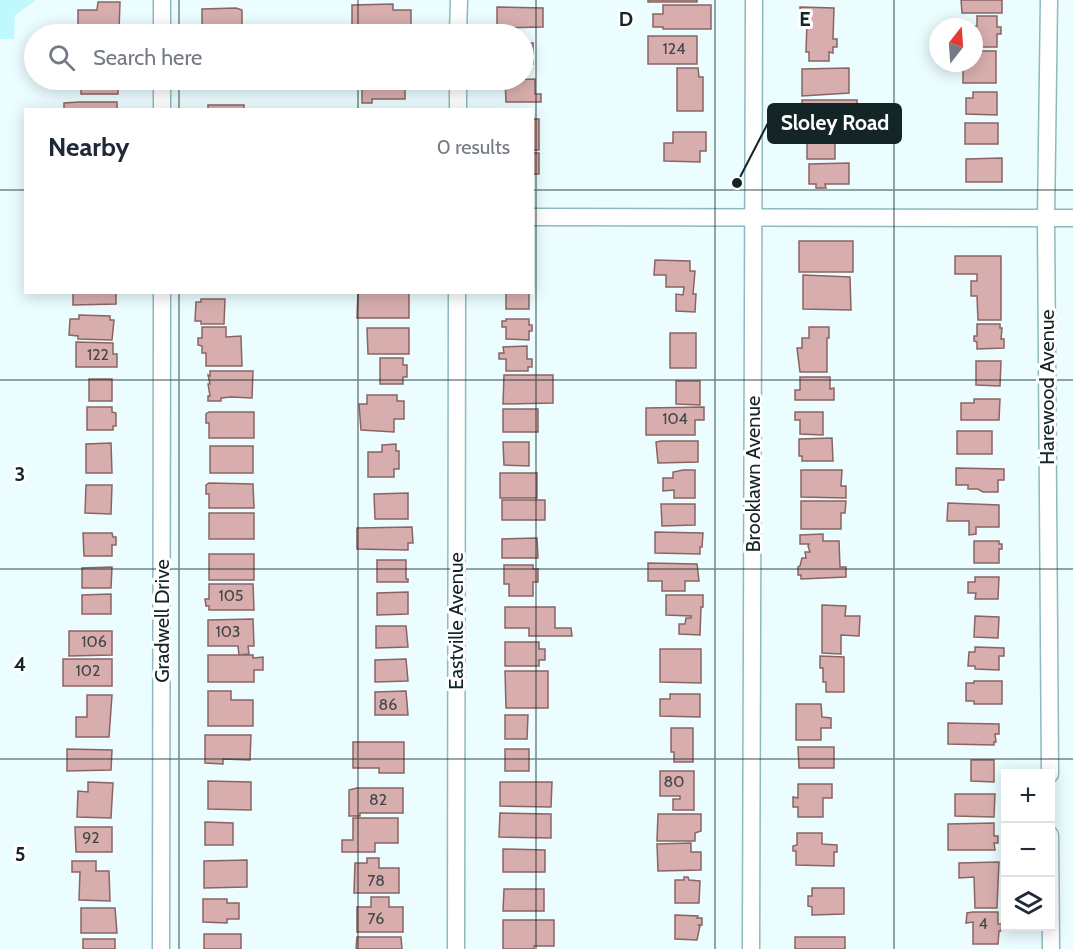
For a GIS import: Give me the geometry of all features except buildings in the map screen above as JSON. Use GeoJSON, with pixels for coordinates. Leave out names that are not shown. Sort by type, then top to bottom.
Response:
{"type":"FeatureCollection","features":[{"type":"Feature","properties":{"kind":"street"},"geometry":{"type":"LineString","coordinates":[[162,0],[162,24]]}},
{"type":"Feature","properties":{"kind":"street"},"geometry":{"type":"LineString","coordinates":[[459,0],[459,24]]}},
{"type":"Feature","properties":{"kind":"street","name":"Brooklawn Avenue"},"geometry":{"type":"LineString","coordinates":[[751,949],[754,0]]}},
{"type":"Feature","properties":{"kind":"street","name":"Harewood Avenue"},"geometry":{"type":"LineString","coordinates":[[1049,0],[1046,218],[1050,769]]}},
{"type":"Feature","properties":{"kind":"street"},"geometry":{"type":"LineString","coordinates":[[162,90],[162,108]]}},
{"type":"Feature","properties":{"kind":"street"},"geometry":{"type":"LineString","coordinates":[[458,90],[458,108]]}},
{"type":"Feature","properties":{"kind":"street"},"geometry":{"type":"LineString","coordinates":[[534,217],[1073,218]]}},
{"type":"Feature","properties":{"kind":"street","name":"Gradwell Drive"},"geometry":{"type":"LineString","coordinates":[[161,949],[162,294]]}},
{"type":"Feature","properties":{"kind":"street","name":"Eastville Avenue"},"geometry":{"type":"LineString","coordinates":[[456,949],[457,294]]}},
{"type":"Feature","properties":{"kind":"street"},"geometry":{"type":"LineString","coordinates":[[1050,877],[1051,949]]}},
{"type":"Feature","properties":{"kind":"shaded area"},"geometry":{"type":"Polygon","coordinates":[[[0,0],[36,0],[15,15],[14,39],[0,39],[0,0]]]}},
{"type":"Feature","properties":{"kind":"place","name":"Sloley Road"},"geometry":{"type":"Point","coordinates":[737,183]}}]}
